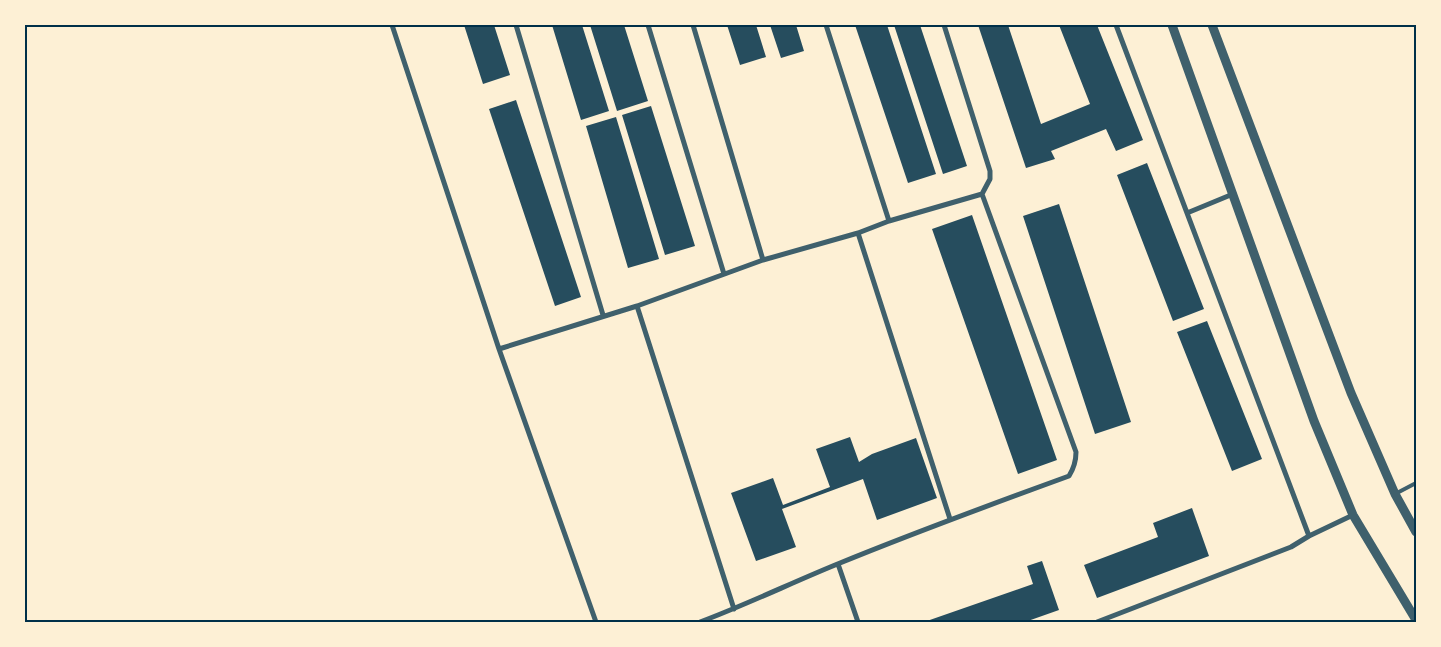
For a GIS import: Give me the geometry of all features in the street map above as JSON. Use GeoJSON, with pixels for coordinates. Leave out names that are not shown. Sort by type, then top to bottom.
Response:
{"type":"FeatureCollection","features":[{"type":"Feature","properties":{"kind":"street"},"geometry":{"type":"LineString","coordinates":[[392,25],[499,349],[596,622]]}},
{"type":"Feature","properties":{"kind":"street"},"geometry":{"type":"LineString","coordinates":[[516,25],[603,315]]}},
{"type":"Feature","properties":{"kind":"street"},"geometry":{"type":"LineString","coordinates":[[648,25],[724,274]]}},
{"type":"Feature","properties":{"kind":"street"},"geometry":{"type":"LineString","coordinates":[[693,25],[763,260]]}},
{"type":"Feature","properties":{"kind":"street"},"geometry":{"type":"LineString","coordinates":[[826,25],[889,221]]}},
{"type":"Feature","properties":{"kind":"street"},"geometry":{"type":"LineString","coordinates":[[499,349],[636,306],[763,260],[858,233],[889,221],[982,194],[990,179],[990,171],[944,25]]}},
{"type":"Feature","properties":{"kind":"street"},"geometry":{"type":"LineString","coordinates":[[1116,25],[1309,536]]}},
{"type":"Feature","properties":{"kind":"street"},"geometry":{"type":"LineString","coordinates":[[1172,25],[1314,421],[1354,515],[1416,620]]}},
{"type":"Feature","properties":{"kind":"street"},"geometry":{"type":"LineString","coordinates":[[1212,25],[1351,393],[1395,494],[1416,532]]}},
{"type":"Feature","properties":{"kind":"street"},"geometry":{"type":"LineString","coordinates":[[700,622],[950,519],[1069,476],[1075,463],[1076,452],[982,194]]}},
{"type":"Feature","properties":{"kind":"street"},"geometry":{"type":"LineString","coordinates":[[1186,212],[1234,194]]}},
{"type":"Feature","properties":{"kind":"street"},"geometry":{"type":"LineString","coordinates":[[858,233],[950,519]]}},
{"type":"Feature","properties":{"kind":"street"},"geometry":{"type":"LineString","coordinates":[[636,306],[734,609]]}},
{"type":"Feature","properties":{"kind":"street"},"geometry":{"type":"LineString","coordinates":[[1097,622],[1291,547],[1309,536],[1354,515]]}},
{"type":"Feature","properties":{"kind":"street"},"geometry":{"type":"LineString","coordinates":[[838,564],[858,622]]}},
{"type":"Feature","properties":{"kind":"lane"},"geometry":{"type":"LineString","coordinates":[[1395,494],[1416,483]]}},
{"type":"Feature","properties":{"kind":"building"},"geometry":{"type":"Polygon","coordinates":[[[464,25],[494,25],[510,75],[483,84],[464,25]]]}},
{"type":"Feature","properties":{"kind":"building"},"geometry":{"type":"Polygon","coordinates":[[[552,25],[582,25],[609,111],[581,120],[552,25]]]}},
{"type":"Feature","properties":{"kind":"building"},"geometry":{"type":"Polygon","coordinates":[[[590,25],[624,25],[648,101],[617,111],[590,25]]]}},
{"type":"Feature","properties":{"kind":"building"},"geometry":{"type":"Polygon","coordinates":[[[727,25],[756,25],[766,57],[740,65],[727,25]]]}},
{"type":"Feature","properties":{"kind":"building"},"geometry":{"type":"Polygon","coordinates":[[[770,25],[796,25],[804,51],[781,58],[770,25]]]}},
{"type":"Feature","properties":{"kind":"building"},"geometry":{"type":"Polygon","coordinates":[[[855,25],[887,25],[936,174],[908,183],[855,25]]]}},
{"type":"Feature","properties":{"kind":"building"},"geometry":{"type":"Polygon","coordinates":[[[894,25],[920,25],[967,166],[943,174],[894,25]]]}},
{"type":"Feature","properties":{"kind":"building"},"geometry":{"type":"Polygon","coordinates":[[[978,25],[1008,25],[1041,124],[1090,104],[1059,25],[1097,25],[1143,140],[1116,151],[1106,129],[1051,151],[1055,159],[1026,168],[978,25]]]}},
{"type":"Feature","properties":{"kind":"building"},"geometry":{"type":"Polygon","coordinates":[[[516,100],[581,297],[555,306],[489,109],[516,100]]]}},
{"type":"Feature","properties":{"kind":"building"},"geometry":{"type":"Polygon","coordinates":[[[651,106],[695,246],[665,255],[622,115],[651,106]]]}},
{"type":"Feature","properties":{"kind":"building"},"geometry":{"type":"Polygon","coordinates":[[[616,117],[659,259],[628,268],[586,126],[616,117]]]}},
{"type":"Feature","properties":{"kind":"building"},"geometry":{"type":"Polygon","coordinates":[[[1147,163],[1204,309],[1173,321],[1117,175],[1147,163]]]}},
{"type":"Feature","properties":{"kind":"building"},"geometry":{"type":"Polygon","coordinates":[[[1059,204],[1131,422],[1095,434],[1023,216],[1059,204]]]}},
{"type":"Feature","properties":{"kind":"building"},"geometry":{"type":"Polygon","coordinates":[[[972,215],[1057,460],[1018,474],[932,229],[972,215]]]}},
{"type":"Feature","properties":{"kind":"building"},"geometry":{"type":"Polygon","coordinates":[[[1207,321],[1262,459],[1232,471],[1177,332],[1207,321]]]}},
{"type":"Feature","properties":{"kind":"building"},"geometry":{"type":"Polygon","coordinates":[[[850,437],[859,462],[872,454],[916,438],[937,498],[877,520],[863,479],[782,509],[796,547],[756,561],[731,493],[773,478],[783,505],[830,487],[816,449],[850,437]]]}},
{"type":"Feature","properties":{"kind":"building"},"geometry":{"type":"Polygon","coordinates":[[[1192,508],[1209,556],[1097,598],[1084,565],[1158,537],[1153,523],[1192,508]]]}},
{"type":"Feature","properties":{"kind":"building"},"geometry":{"type":"Polygon","coordinates":[[[1042,561],[1059,610],[1025,622],[924,622],[1033,584],[1027,566],[1042,561]]]}}]}
